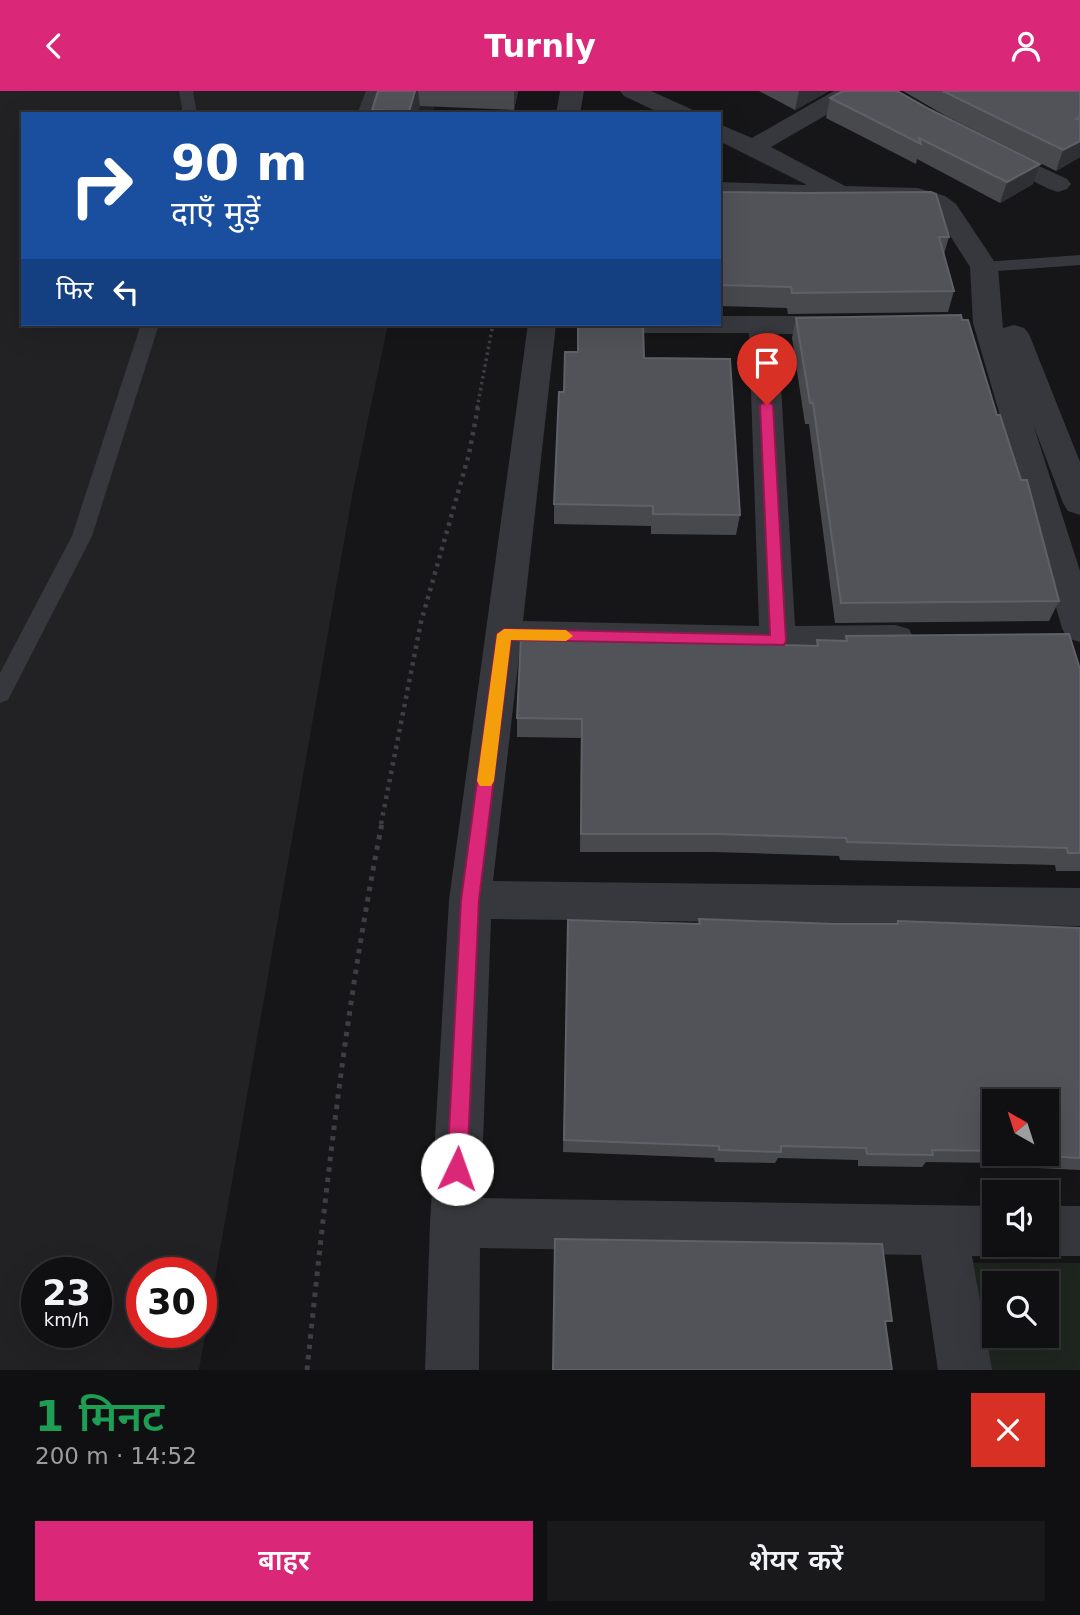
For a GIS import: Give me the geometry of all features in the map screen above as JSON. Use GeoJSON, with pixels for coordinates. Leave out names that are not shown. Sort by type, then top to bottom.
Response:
{"type":"FeatureCollection","features":[{"type":"Feature","properties":{"kind":"street"},"geometry":{"type":"LineString","coordinates":[[568,112],[572,91]]}},
{"type":"Feature","properties":{"kind":"street"},"geometry":{"type":"LineString","coordinates":[[632,91],[678,112]]}},
{"type":"Feature","properties":{"kind":"street"},"geometry":{"type":"LineString","coordinates":[[754,147],[851,91]]}},
{"type":"Feature","properties":{"kind":"street"},"geometry":{"type":"LineString","coordinates":[[721,132],[841,191]]}},
{"type":"Feature","properties":{"kind":"street"},"geometry":{"type":"LineString","coordinates":[[973,142],[1058,184]]}},
{"type":"Feature","properties":{"kind":"street"},"geometry":{"type":"LineString","coordinates":[[721,190],[918,195],[947,210],[984,267],[977,316],[1071,634]]}},
{"type":"Feature","properties":{"kind":"street"},"geometry":{"type":"LineString","coordinates":[[977,316],[1008,318],[1080,503]]}},
{"type":"Feature","properties":{"kind":"street"},"geometry":{"type":"LineString","coordinates":[[720,326],[875,325]]}},
{"type":"Feature","properties":{"kind":"street"},"geometry":{"type":"LineString","coordinates":[[452,1370],[455,1223],[470,900],[542,326]]}},
{"type":"Feature","properties":{"kind":"street"},"geometry":{"type":"LineString","coordinates":[[763,327],[778,641]]}},
{"type":"Feature","properties":{"kind":"street"},"geometry":{"type":"LineString","coordinates":[[504,634],[778,641],[929,639]]}},
{"type":"Feature","properties":{"kind":"street"},"geometry":{"type":"LineString","coordinates":[[470,900],[1080,907]]}},
{"type":"Feature","properties":{"kind":"street"},"geometry":{"type":"LineString","coordinates":[[455,1223],[982,1231]]}},
{"type":"Feature","properties":{"kind":"street"},"geometry":{"type":"LineString","coordinates":[[942,1230],[965,1370]]}},
{"type":"Feature","properties":{"kind":"street"},"geometry":{"type":"LineString","coordinates":[[1059,1231],[1080,1231]]}},
{"type":"Feature","properties":{"kind":"lane"},"geometry":{"type":"LineString","coordinates":[[186,91],[190,112]]}},
{"type":"Feature","properties":{"kind":"lane"},"geometry":{"type":"LineString","coordinates":[[365,112],[373,91]]}},
{"type":"Feature","properties":{"kind":"lane"},"geometry":{"type":"LineString","coordinates":[[1056,260],[1080,246]]}},
{"type":"Feature","properties":{"kind":"lane"},"geometry":{"type":"LineString","coordinates":[[984,267],[1080,260]]}},
{"type":"Feature","properties":{"kind":"lane"},"geometry":{"type":"LineString","coordinates":[[0,694],[82,536],[149,326]]}},
{"type":"Feature","properties":{"kind":"path"},"geometry":{"type":"LineString","coordinates":[[307,1370],[329,1153],[370,882],[421,622],[469,454],[493,326]]}},
{"type":"Feature","properties":{"kind":"shaded area"},"geometry":{"type":"Polygon","coordinates":[[[0,91],[437,91],[433,112],[21,112],[21,326],[388,326],[352,496],[217,1267],[217,1257],[126,1257],[126,1348],[203,1348],[199,1370],[0,1370],[0,91]]]}},
{"type":"Feature","properties":{"kind":"shaded area"},"geometry":{"type":"Polygon","coordinates":[[[966,1263],[1080,1263],[1080,1370],[985,1370],[966,1263]]]}},
{"type":"Feature","properties":{"kind":"building"},"geometry":{"type":"Polygon","coordinates":[[[378,91],[415,91],[409,112],[372,110],[378,91]]]}},
{"type":"Feature","properties":{"kind":"building"},"geometry":{"type":"Polygon","coordinates":[[[843,91],[897,91],[1040,164],[1007,182],[919,138],[921,144],[830,98],[843,91]]]}},
{"type":"Feature","properties":{"kind":"building"},"geometry":{"type":"Polygon","coordinates":[[[943,91],[1080,91],[1080,117],[1076,119],[1080,120],[1080,141],[1063,150],[943,91]]]}},
{"type":"Feature","properties":{"kind":"building"},"geometry":{"type":"Polygon","coordinates":[[[721,192],[936,194],[949,237],[939,237],[954,291],[792,293],[791,287],[721,285],[721,192]]]}},
{"type":"Feature","properties":{"kind":"building"},"geometry":{"type":"Polygon","coordinates":[[[961,315],[962,320],[968,320],[997,415],[1000,415],[1021,480],[1027,480],[1059,601],[841,603],[813,403],[810,403],[796,318],[961,315]]]}},
{"type":"Feature","properties":{"kind":"building"},"geometry":{"type":"Polygon","coordinates":[[[578,326],[643,326],[644,358],[730,359],[740,515],[653,514],[653,506],[554,504],[559,392],[564,392],[565,352],[578,352],[578,326]]]}},
{"type":"Feature","properties":{"kind":"building"},"geometry":{"type":"Polygon","coordinates":[[[1069,634],[1080,669],[1080,853],[1068,853],[1067,848],[847,842],[846,838],[581,834],[582,719],[517,718],[521,637],[638,637],[697,643],[818,646],[817,640],[847,641],[846,636],[1069,634]]]}},
{"type":"Feature","properties":{"kind":"building"},"geometry":{"type":"Polygon","coordinates":[[[699,919],[834,924],[898,924],[898,921],[1080,928],[1080,1158],[1059,1157],[1059,1089],[982,1089],[982,1151],[932,1150],[933,1155],[867,1154],[866,1148],[781,1146],[781,1152],[719,1150],[719,1146],[564,1140],[568,920],[700,924],[699,919]]]}},
{"type":"Feature","properties":{"kind":"building"},"geometry":{"type":"Polygon","coordinates":[[[555,1239],[882,1244],[892,1321],[885,1321],[892,1370],[553,1370],[555,1239]]]}},
{"type":"Feature","properties":{"kind":"slow traffic"},"geometry":{"type":"LineString","coordinates":[[485,781],[504,634],[566,636]]}},
{"type":"Feature","properties":{"kind":"route"},"geometry":{"type":"LineString","coordinates":[[457,1169],[470,900],[504,634],[778,641],[767,405]]}}]}
